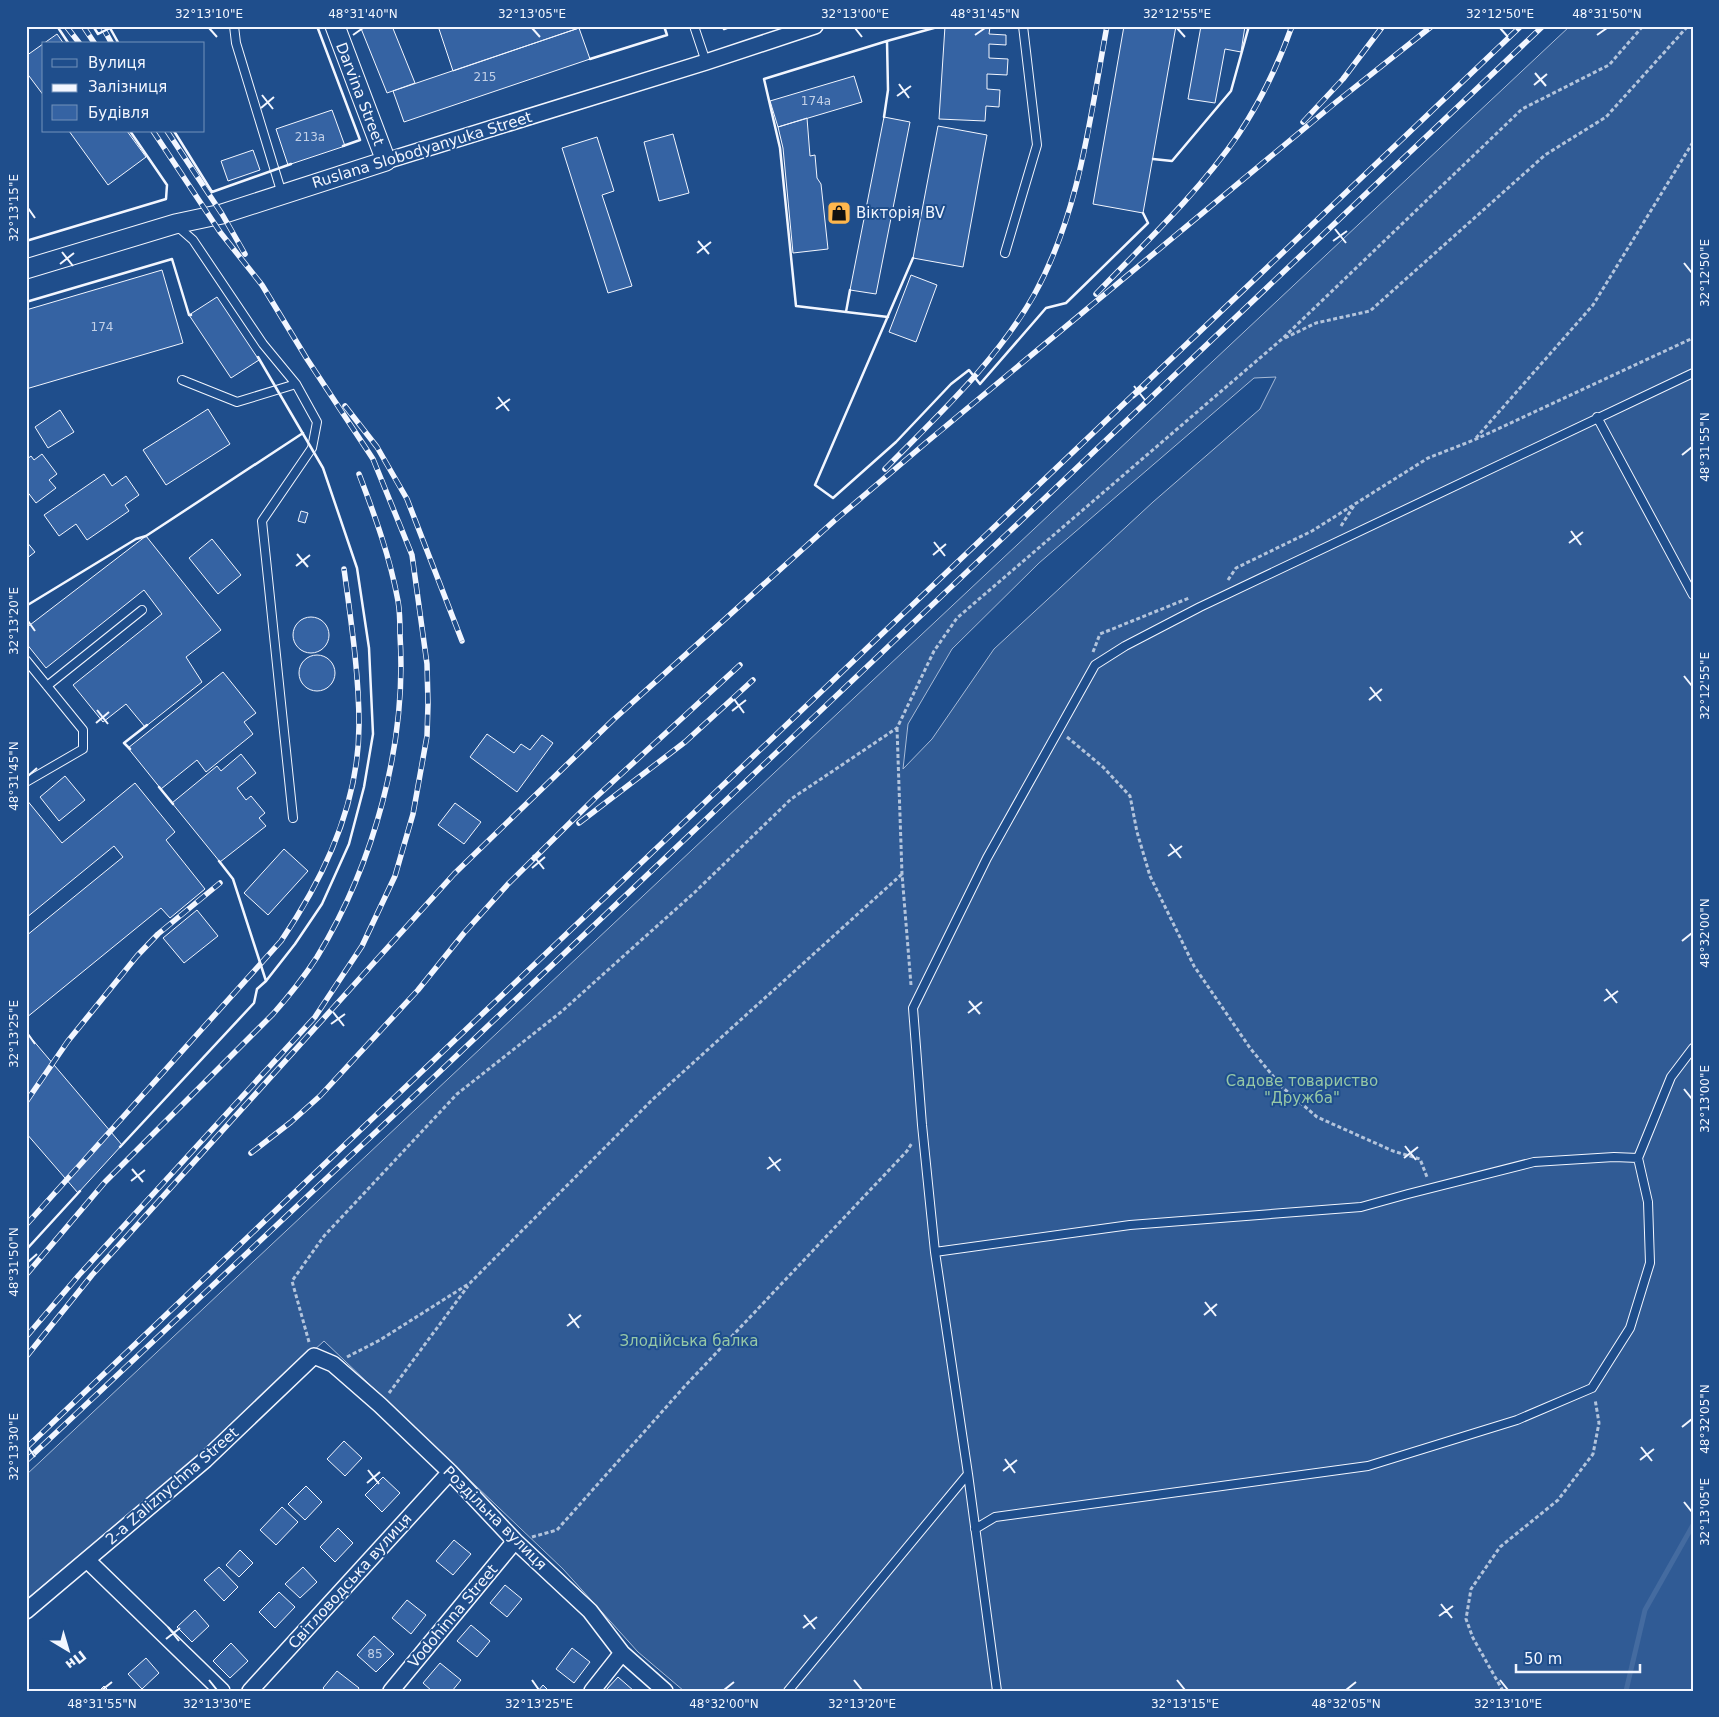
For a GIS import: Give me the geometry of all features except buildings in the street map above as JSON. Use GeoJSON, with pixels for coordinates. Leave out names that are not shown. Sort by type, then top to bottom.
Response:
{"type":"FeatureCollection","features":[{"type":"Feature","properties":{"kind":"street","name":"Darvina Street"},"geometry":{"type":"LineString","coordinates":[[335,26],[386,161]]}},
{"type":"Feature","properties":{"kind":"street","name":"Ruslana Slobodyanyuka Street"},"geometry":{"type":"LineString","coordinates":[[26,269],[175,224],[222,214],[815,26]]}},
{"type":"Feature","properties":{"kind":"street","name":"Роздільна вулиця"},"geometry":{"type":"LineString","coordinates":[[314,1356],[333,1364],[380,1405],[450,1472],[515,1541],[590,1612],[622,1653],[665,1691]]}},
{"type":"Feature","properties":{"kind":"street","name":"2-a Zaliznychna Street"},"geometry":{"type":"LineString","coordinates":[[26,1611],[205,1460],[314,1356]]}},
{"type":"Feature","properties":{"kind":"street","name":"Світловодська вулиця"},"geometry":{"type":"LineString","coordinates":[[250,1691],[450,1472]]}},
{"type":"Feature","properties":{"kind":"street","name":"Vodohinna Street"},"geometry":{"type":"LineString","coordinates":[[391,1691],[515,1541]]}},
{"type":"Feature","properties":{"kind":"street"},"geometry":{"type":"LineString","coordinates":[[87,1560],[222,1691]]}},
{"type":"Feature","properties":{"kind":"street"},"geometry":{"type":"LineString","coordinates":[[592,1691],[622,1653]]}},
{"type":"Feature","properties":{"kind":"lane"},"geometry":{"type":"LineString","coordinates":[[234,26],[236,43],[282,194]]}},
{"type":"Feature","properties":{"kind":"lane"},"geometry":{"type":"LineString","coordinates":[[694,26],[706,62]]}},
{"type":"Feature","properties":{"kind":"lane"},"geometry":{"type":"LineString","coordinates":[[1004,253],[1037,145],[1023,26]]}},
{"type":"Feature","properties":{"kind":"lane"},"geometry":{"type":"LineString","coordinates":[[175,224],[193,240],[264,344],[296,384],[318,422],[312,448],[262,521],[293,818]]}},
{"type":"Feature","properties":{"kind":"lane"},"geometry":{"type":"LineString","coordinates":[[997,1691],[968,1474],[935,1252],[922,1125],[913,1008],[987,858],[1095,665],[1125,646],[1200,607],[1693,373]]}},
{"type":"Feature","properties":{"kind":"lane"},"geometry":{"type":"LineString","coordinates":[[182,380],[237,402],[296,384]]}},
{"type":"Feature","properties":{"kind":"lane"},"geometry":{"type":"LineString","coordinates":[[1597,417],[1693,595]]}},
{"type":"Feature","properties":{"kind":"lane"},"geometry":{"type":"LineString","coordinates":[[47,686],[142,610]]}},
{"type":"Feature","properties":{"kind":"lane"},"geometry":{"type":"LineString","coordinates":[[26,660],[83,730],[83,749],[26,782]]}},
{"type":"Feature","properties":{"kind":"lane"},"geometry":{"type":"LineString","coordinates":[[975,1529],[995,1517],[1368,1466],[1517,1420],[1592,1388],[1630,1328],[1650,1263],[1648,1202],[1638,1158],[1670,1077],[1693,1048]]}},
{"type":"Feature","properties":{"kind":"lane"},"geometry":{"type":"LineString","coordinates":[[935,1252],[1130,1225],[1361,1207],[1534,1162],[1614,1157],[1638,1158]]}},
{"type":"Feature","properties":{"kind":"lane"},"geometry":{"type":"LineString","coordinates":[[788,1691],[968,1474]]}},
{"type":"Feature","properties":{"kind":"path"},"geometry":{"type":"LineString","coordinates":[[913,1008],[902,874],[897,728],[934,651],[957,618],[1282,339],[1522,109],[1609,65],[1643,26]]}},
{"type":"Feature","properties":{"kind":"path"},"geometry":{"type":"LineString","coordinates":[[1282,339],[1316,323],[1370,310],[1545,155],[1606,117],[1688,26]]}},
{"type":"Feature","properties":{"kind":"path"},"geometry":{"type":"LineString","coordinates":[[1474,440],[1594,304],[1693,142]]}},
{"type":"Feature","properties":{"kind":"path"},"geometry":{"type":"LineString","coordinates":[[1226,583],[1236,568],[1312,531],[1428,458],[1474,440],[1693,338]]}},
{"type":"Feature","properties":{"kind":"path"},"geometry":{"type":"LineString","coordinates":[[1328,546],[1356,502]]}},
{"type":"Feature","properties":{"kind":"path"},"geometry":{"type":"LineString","coordinates":[[314,1356],[305,1331],[292,1282],[324,1236],[457,1094],[568,1006],[695,892],[791,799],[897,728]]}},
{"type":"Feature","properties":{"kind":"path"},"geometry":{"type":"LineString","coordinates":[[1058,730],[1103,767],[1130,796],[1137,832],[1150,876],[1194,966],[1256,1054],[1282,1087],[1317,1117],[1393,1150],[1420,1159],[1433,1188]]}},
{"type":"Feature","properties":{"kind":"path"},"geometry":{"type":"LineString","coordinates":[[380,1405],[470,1283],[652,1100],[902,874]]}},
{"type":"Feature","properties":{"kind":"path"},"geometry":{"type":"LineString","coordinates":[[515,1541],[557,1530],[684,1387],[907,1151],[922,1125]]}},
{"type":"Feature","properties":{"kind":"path"},"geometry":{"type":"LineString","coordinates":[[333,1364],[380,1340],[470,1283]]}},
{"type":"Feature","properties":{"kind":"path"},"geometry":{"type":"LineString","coordinates":[[1503,1691],[1472,1638],[1466,1619],[1471,1590],[1500,1547],[1558,1500],[1593,1454],[1599,1423],[1592,1388]]}},
{"type":"Feature","properties":{"kind":"shaded area"},"geometry":{"type":"Polygon","coordinates":[[[1570,26],[1693,26],[1693,1691],[684,1691],[638,1652],[563,1569],[324,1341],[212,1444],[26,1600],[26,1475],[1570,26]],[[1276,377],[1254,378],[1039,563],[952,649],[908,724],[903,769],[932,739],[994,649],[1153,502],[1260,409],[1276,377]]]}},
{"type":"Feature","properties":{"kind":"waterway"},"geometry":{"type":"LineString","coordinates":[[1626,1691],[1645,1610],[1693,1525]]}},
{"type":"Feature","properties":{"kind":"railway"},"geometry":{"type":"LineString","coordinates":[[66,26],[78,42]]}},
{"type":"Feature","properties":{"kind":"railway"},"geometry":{"type":"LineString","coordinates":[[83,26],[94,42]]}},
{"type":"Feature","properties":{"kind":"railway"},"geometry":{"type":"LineString","coordinates":[[102,26],[111,42]]}},
{"type":"Feature","properties":{"kind":"railway"},"geometry":{"type":"LineString","coordinates":[[885,469],[984,365],[1002,343],[1034,295],[1050,263],[1073,197],[1089,129],[1107,26]]}},
{"type":"Feature","properties":{"kind":"railway"},"geometry":{"type":"LineString","coordinates":[[1096,294],[1206,177],[1238,135],[1262,96],[1292,26]]}},
{"type":"Feature","properties":{"kind":"railway"},"geometry":{"type":"LineString","coordinates":[[1303,122],[1343,79],[1383,26]]}},
{"type":"Feature","properties":{"kind":"railway"},"geometry":{"type":"LineString","coordinates":[[26,1357],[92,1275],[454,874],[613,720],[834,521],[928,441],[1335,103],[1432,26]]}},
{"type":"Feature","properties":{"kind":"railway"},"geometry":{"type":"LineString","coordinates":[[26,1448],[1521,26]]}},
{"type":"Feature","properties":{"kind":"railway"},"geometry":{"type":"LineString","coordinates":[[26,1461],[1543,26]]}},
{"type":"Feature","properties":{"kind":"railway"},"geometry":{"type":"LineString","coordinates":[[26,1337],[79,1275],[315,1017],[362,946],[395,876],[413,814],[427,736],[427,664],[412,555],[373,459],[307,359],[262,285],[220,232],[154,132]]}},
{"type":"Feature","properties":{"kind":"railway"},"geometry":{"type":"LineString","coordinates":[[168,132],[222,214],[245,254]]}},
{"type":"Feature","properties":{"kind":"railway"},"geometry":{"type":"LineString","coordinates":[[345,406],[377,447],[407,499],[462,641]]}},
{"type":"Feature","properties":{"kind":"railway"},"geometry":{"type":"LineString","coordinates":[[26,1275],[105,1182],[285,1000],[317,957],[355,883],[370,843],[392,760],[401,676],[400,614],[395,585],[382,537],[359,474]]}},
{"type":"Feature","properties":{"kind":"railway"},"geometry":{"type":"LineString","coordinates":[[26,1225],[281,941],[297,917],[325,865],[346,811],[353,782],[359,725],[358,686],[344,569]]}},
{"type":"Feature","properties":{"kind":"railway"},"geometry":{"type":"LineString","coordinates":[[251,1153],[291,1122],[320,1096],[418,990],[464,933],[508,884],[595,798],[740,665]]}},
{"type":"Feature","properties":{"kind":"railway"},"geometry":{"type":"LineString","coordinates":[[579,823],[685,742],[753,680]]}},
{"type":"Feature","properties":{"kind":"railway"},"geometry":{"type":"LineString","coordinates":[[26,1102],[68,1041],[137,956],[158,934],[220,883]]}},
{"type":"Feature","properties":{"kind":"wall"},"geometry":{"type":"LineString","coordinates":[[63,26],[59,29],[68,42]]}},
{"type":"Feature","properties":{"kind":"wall"},"geometry":{"type":"LineString","coordinates":[[93,26],[98,34],[110,28],[118,42]]}},
{"type":"Feature","properties":{"kind":"wall"},"geometry":{"type":"LineString","coordinates":[[317,26],[360,140],[343,146]]}},
{"type":"Feature","properties":{"kind":"wall"},"geometry":{"type":"LineString","coordinates":[[590,59],[667,35],[664,26]]}},
{"type":"Feature","properties":{"kind":"wall"},"geometry":{"type":"LineString","coordinates":[[723,26],[724,29],[732,26]]}},
{"type":"Feature","properties":{"kind":"wall"},"geometry":{"type":"LineString","coordinates":[[888,317],[796,306],[780,148],[764,79],[941,26]]}},
{"type":"Feature","properties":{"kind":"wall"},"geometry":{"type":"LineString","coordinates":[[1153,159],[1172,161],[1231,91],[1249,26]]}},
{"type":"Feature","properties":{"kind":"wall"},"geometry":{"type":"LineString","coordinates":[[884,117],[888,90],[887,41]]}},
{"type":"Feature","properties":{"kind":"wall"},"geometry":{"type":"LineString","coordinates":[[26,241],[166,199],[167,185],[131,132]]}},
{"type":"Feature","properties":{"kind":"wall"},"geometry":{"type":"LineString","coordinates":[[175,132],[212,192],[291,164]]}},
{"type":"Feature","properties":{"kind":"wall"},"geometry":{"type":"LineString","coordinates":[[913,258],[815,485],[833,498],[896,442],[951,384],[969,370],[980,384],[1046,308],[1066,303],[1148,223],[1143,213]]}},
{"type":"Feature","properties":{"kind":"wall"},"geometry":{"type":"LineString","coordinates":[[26,302],[172,259],[189,315],[191,315]]}},
{"type":"Feature","properties":{"kind":"wall"},"geometry":{"type":"LineString","coordinates":[[846,312],[850,290]]}},
{"type":"Feature","properties":{"kind":"wall"},"geometry":{"type":"LineString","coordinates":[[120,1147],[254,1003],[257,989],[266,981],[295,944],[322,904],[349,844],[364,787],[373,734],[369,648],[357,568],[323,468],[258,357]]}},
{"type":"Feature","properties":{"kind":"wall"},"geometry":{"type":"LineString","coordinates":[[26,606],[136,539],[146,536],[303,433]]}},
{"type":"Feature","properties":{"kind":"wall"},"geometry":{"type":"LineString","coordinates":[[130,749],[124,743],[147,725]]}},
{"type":"Feature","properties":{"kind":"wall"},"geometry":{"type":"LineString","coordinates":[[159,787],[173,804]]}},
{"type":"Feature","properties":{"kind":"wall"},"geometry":{"type":"LineString","coordinates":[[219,861],[233,879],[266,981]]}},
{"type":"Feature","properties":{"kind":"wall"},"geometry":{"type":"LineString","coordinates":[[26,1250],[80,1191]]}},
{"type":"Feature","properties":{"kind":"place","name":"Вікторія BV"},"geometry":{"type":"Point","coordinates":[839,213]}},
{"type":"Feature","properties":{"kind":"park label","name":"Садове товариство \"Дружба\""},"geometry":{"type":"Point","coordinates":[1302,1090]}},
{"type":"Feature","properties":{"kind":"park label","name":"Злодійська балка"},"geometry":{"type":"Point","coordinates":[689,1341]}}]}
